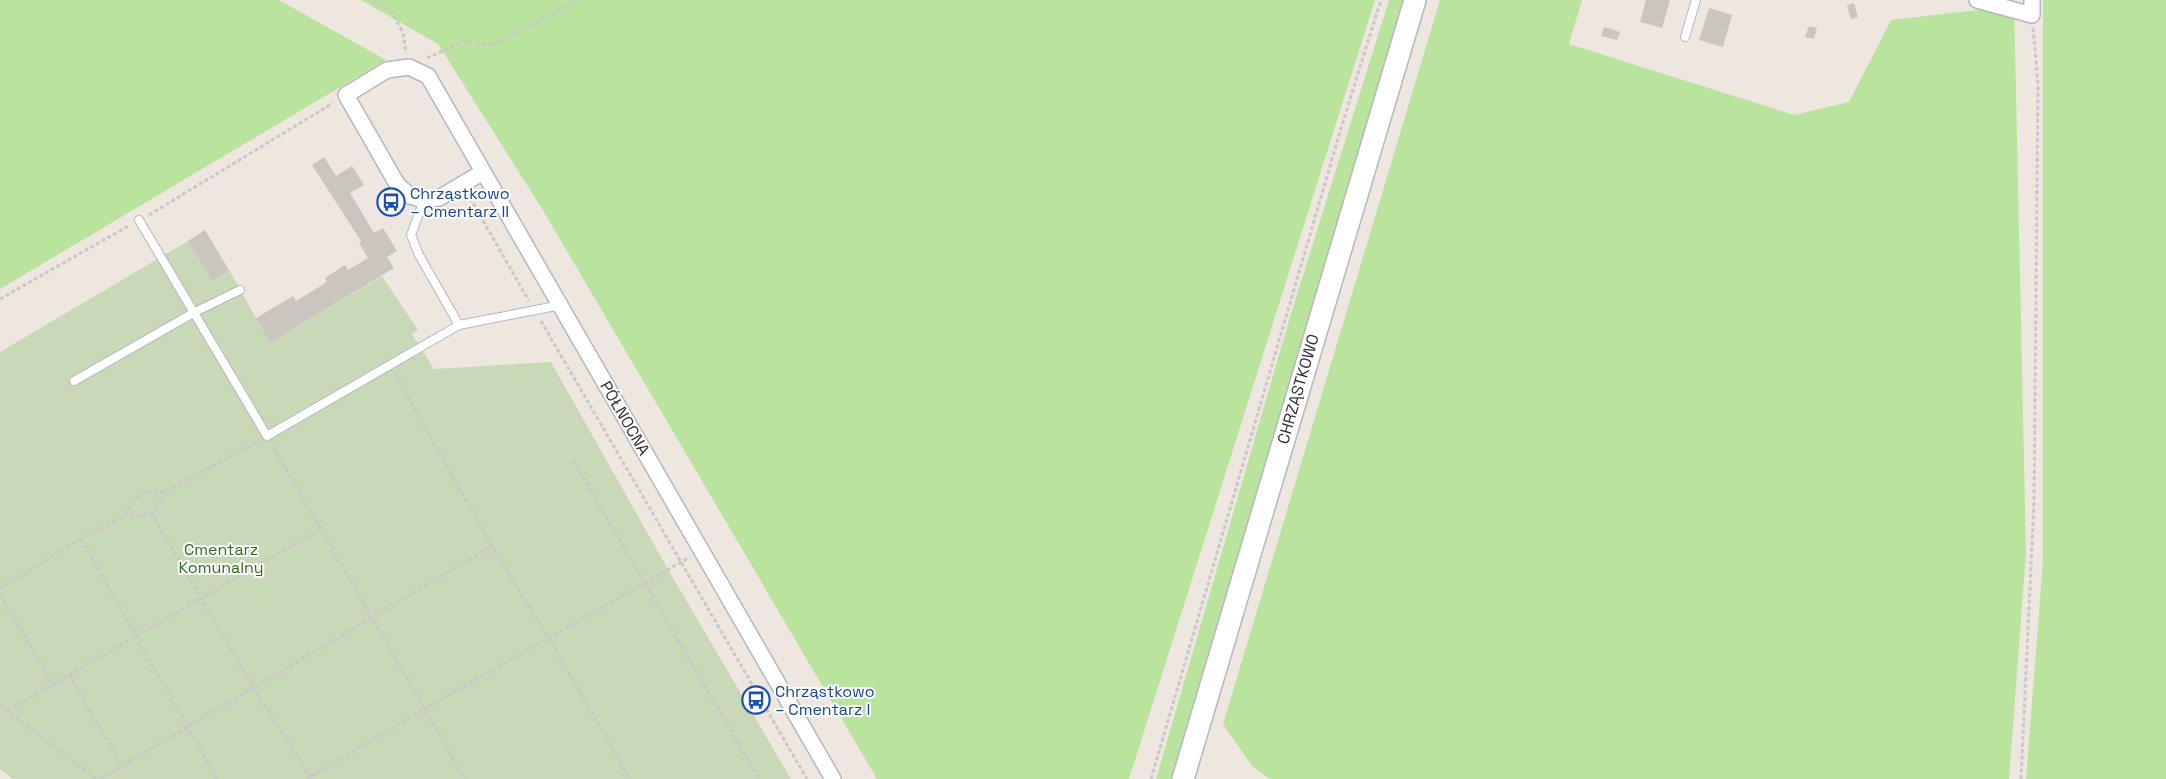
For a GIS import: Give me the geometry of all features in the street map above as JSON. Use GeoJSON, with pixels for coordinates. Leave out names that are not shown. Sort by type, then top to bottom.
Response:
{"type":"FeatureCollection","features":[{"type":"Feature","properties":{"kind":"street","name":"CHRZĄSTKOWO"},"geometry":{"type":"LineString","coordinates":[[1183,779],[1415,0]]}},
{"type":"Feature","properties":{"kind":"street"},"geometry":{"type":"LineString","coordinates":[[1977,0],[2032,15],[2032,0]]}},
{"type":"Feature","properties":{"kind":"street"},"geometry":{"type":"LineString","coordinates":[[409,67],[387,70],[346,95],[397,184],[410,196],[424,200],[439,198],[484,172]]}},
{"type":"Feature","properties":{"kind":"street","name":"PÓŁNOCNA"},"geometry":{"type":"LineString","coordinates":[[409,67],[428,76],[833,779]]}},
{"type":"Feature","properties":{"kind":"lane"},"geometry":{"type":"LineString","coordinates":[[1685,37],[1696,0]]}},
{"type":"Feature","properties":{"kind":"lane"},"geometry":{"type":"LineString","coordinates":[[424,200],[412,235],[418,255],[459,326]]}},
{"type":"Feature","properties":{"kind":"lane"},"geometry":{"type":"LineString","coordinates":[[139,220],[267,436],[459,326],[561,305]]}},
{"type":"Feature","properties":{"kind":"lane"},"geometry":{"type":"LineString","coordinates":[[74,381],[195,312],[240,290]]}},
{"type":"Feature","properties":{"kind":"path"},"geometry":{"type":"LineString","coordinates":[[374,0],[391,11],[403,33],[409,67],[464,41],[492,45],[578,0]]}},
{"type":"Feature","properties":{"kind":"path"},"geometry":{"type":"LineString","coordinates":[[1151,779],[1342,125],[1381,0]]}},
{"type":"Feature","properties":{"kind":"path"},"geometry":{"type":"LineString","coordinates":[[2021,779],[2034,502],[2038,84],[2032,15]]}},
{"type":"Feature","properties":{"kind":"path"},"geometry":{"type":"LineString","coordinates":[[0,299],[139,220],[346,95]]}},
{"type":"Feature","properties":{"kind":"path"},"geometry":{"type":"LineString","coordinates":[[462,184],[807,779]]}},
{"type":"Feature","properties":{"kind":"path"},"geometry":{"type":"LineString","coordinates":[[390,365],[492,546],[549,639],[630,779]]}},
{"type":"Feature","properties":{"kind":"path"},"geometry":{"type":"LineString","coordinates":[[126,515],[134,499],[142,493],[150,491],[164,492],[267,436],[465,779]]}},
{"type":"Feature","properties":{"kind":"path"},"geometry":{"type":"LineString","coordinates":[[573,460],[759,779]]}},
{"type":"Feature","properties":{"kind":"path"},"geometry":{"type":"LineString","coordinates":[[0,588],[81,539],[126,515],[144,516],[151,513],[158,507],[164,492]]}},
{"type":"Feature","properties":{"kind":"path"},"geometry":{"type":"LineString","coordinates":[[151,513],[253,687],[310,778],[424,709],[645,584],[700,550]]}},
{"type":"Feature","properties":{"kind":"path"},"geometry":{"type":"LineString","coordinates":[[7,710],[202,599],[320,529]]}},
{"type":"Feature","properties":{"kind":"path"},"geometry":{"type":"LineString","coordinates":[[81,539],[217,779]]}},
{"type":"Feature","properties":{"kind":"path"},"geometry":{"type":"LineString","coordinates":[[100,779],[492,546]]}},
{"type":"Feature","properties":{"kind":"path"},"geometry":{"type":"LineString","coordinates":[[0,595],[53,684]]}},
{"type":"Feature","properties":{"kind":"path"},"geometry":{"type":"LineString","coordinates":[[69,675],[122,766]]}},
{"type":"Feature","properties":{"kind":"path"},"geometry":{"type":"LineString","coordinates":[[0,705],[96,779]]}},
{"type":"Feature","properties":{"kind":"green space"},"geometry":{"type":"Polygon","coordinates":[[[0,0],[279,0],[386,60],[0,289],[0,0]]]}},
{"type":"Feature","properties":{"kind":"green space"},"geometry":{"type":"Polygon","coordinates":[[[361,0],[1375,0],[1129,779],[877,779],[544,212],[438,44],[361,0]]]}},
{"type":"Feature","properties":{"kind":"green space"},"geometry":{"type":"Polygon","coordinates":[[[1389,0],[1405,0],[1265,466],[1174,779],[1156,779],[1290,317],[1389,0]]]}},
{"type":"Feature","properties":{"kind":"green space"},"geometry":{"type":"Polygon","coordinates":[[[1440,0],[1582,0],[1569,44],[1794,115],[1849,102],[1891,20],[2013,6],[1998,0],[2014,0],[2026,552],[2009,779],[1270,779],[1252,766],[1223,724],[1440,0]]]}},
{"type":"Feature","properties":{"kind":"green space"},"geometry":{"type":"Polygon","coordinates":[[[2043,0],[2166,0],[2166,779],[2026,779],[2043,561],[2043,0]]]}},
{"type":"Feature","properties":{"kind":"green space","name":"Cmentarz Komunalny"},"geometry":{"type":"Polygon","coordinates":[[[188,241],[212,281],[229,270],[270,343],[382,276],[418,330],[412,334],[434,369],[551,362],[669,571],[791,779],[13,779],[0,769],[0,352],[188,241]]]}},
{"type":"Feature","properties":{"kind":"building"},"geometry":{"type":"Polygon","coordinates":[[[1646,0],[1670,0],[1662,28],[1640,22],[1646,0]]]}},
{"type":"Feature","properties":{"kind":"building"},"geometry":{"type":"Polygon","coordinates":[[[1854,3],[1858,17],[1851,19],[1847,5],[1854,3]]]}},
{"type":"Feature","properties":{"kind":"building"},"geometry":{"type":"Polygon","coordinates":[[[1709,8],[1732,15],[1723,47],[1699,40],[1709,8]]]}},
{"type":"Feature","properties":{"kind":"building"},"geometry":{"type":"Polygon","coordinates":[[[1809,26],[1817,28],[1814,39],[1805,37],[1809,26]]]}},
{"type":"Feature","properties":{"kind":"building"},"geometry":{"type":"Polygon","coordinates":[[[1604,27],[1620,32],[1617,40],[1601,36],[1604,27]]]}},
{"type":"Feature","properties":{"kind":"building"},"geometry":{"type":"Polygon","coordinates":[[[324,157],[336,176],[352,166],[364,185],[350,193],[374,233],[383,228],[397,251],[387,257],[394,268],[270,343],[256,318],[293,296],[296,301],[327,282],[325,278],[345,265],[348,270],[368,258],[359,243],[361,241],[312,165],[324,157]]]}},
{"type":"Feature","properties":{"kind":"building"},"geometry":{"type":"Polygon","coordinates":[[[205,230],[229,270],[212,281],[188,241],[205,230]]]}},
{"type":"Feature","properties":{"kind":"place","name":"Chrząstkowo – Cmentarz II"},"geometry":{"type":"Point","coordinates":[391,202]}},
{"type":"Feature","properties":{"kind":"place","name":"Chrząstkowo – Cmentarz I"},"geometry":{"type":"Point","coordinates":[756,700]}}]}
